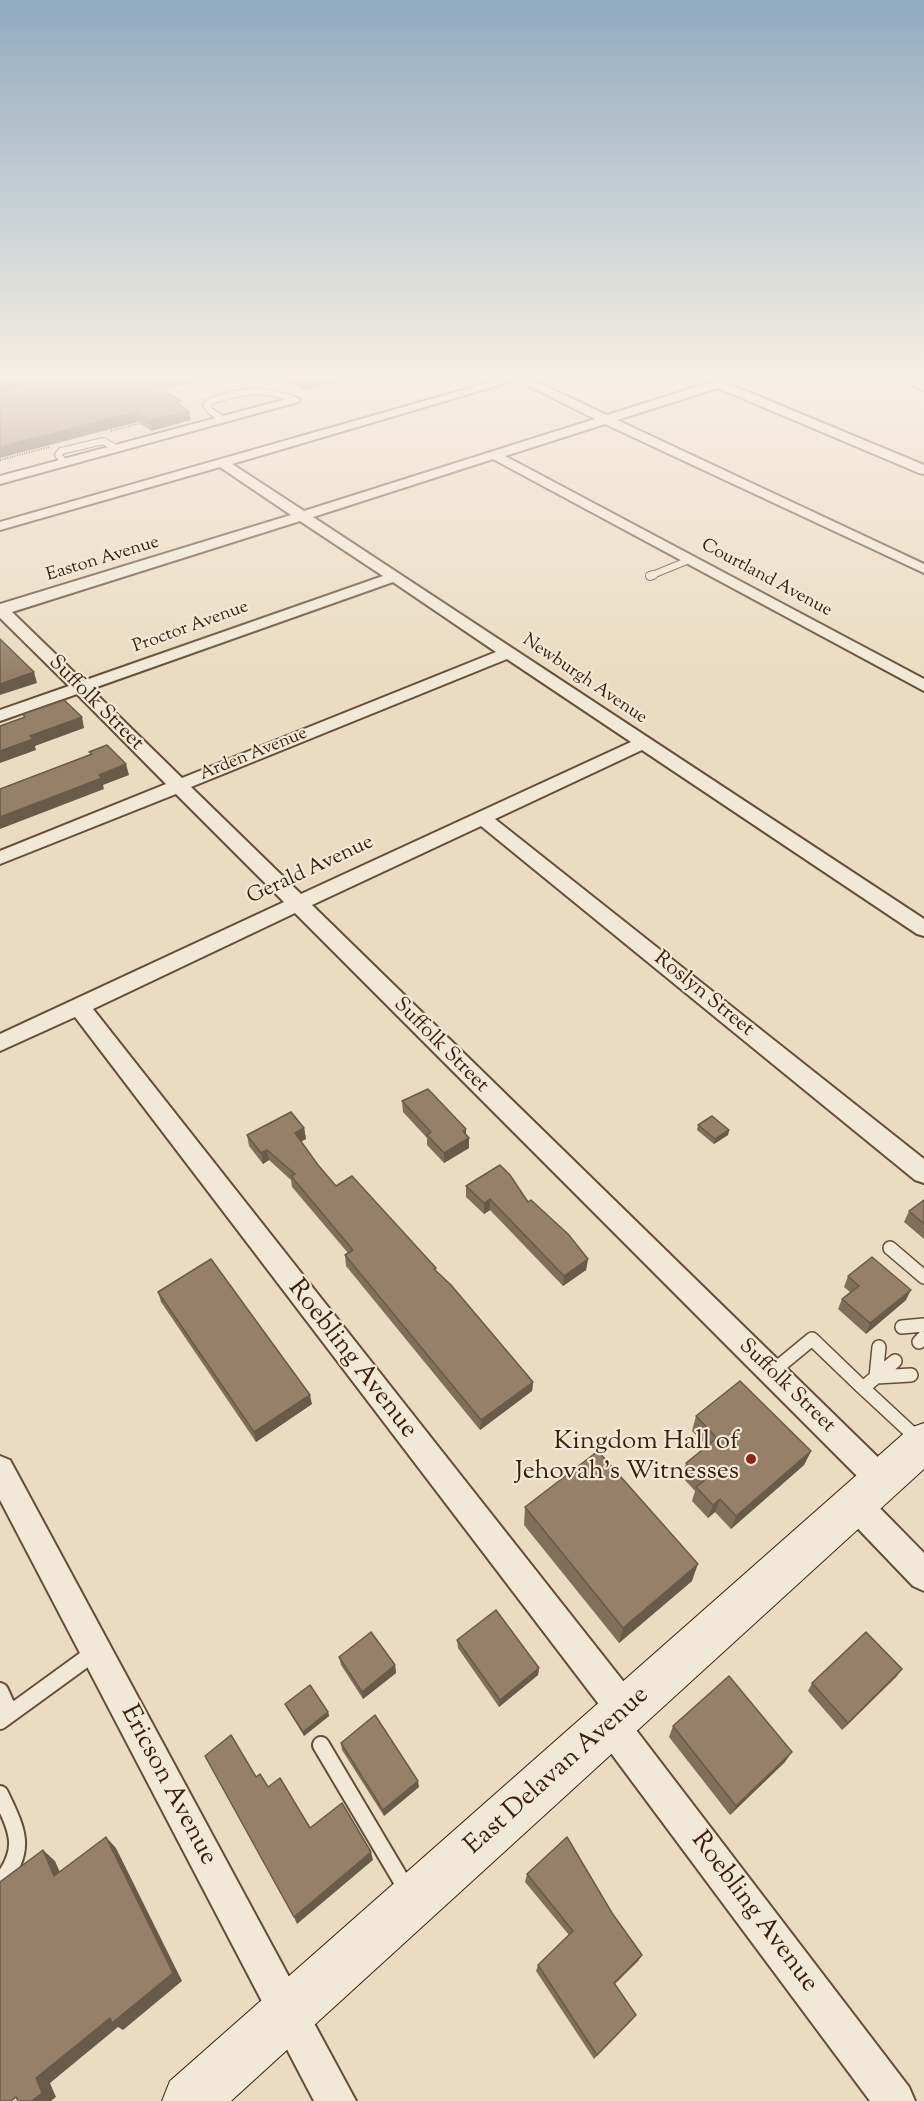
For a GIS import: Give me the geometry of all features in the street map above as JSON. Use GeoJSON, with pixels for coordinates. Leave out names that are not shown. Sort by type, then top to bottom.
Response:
{"type":"FeatureCollection","features":[{"type":"Feature","properties":{"kind":"street"},"geometry":{"type":"LineString","coordinates":[[0,526],[170,478]]}},
{"type":"Feature","properties":{"kind":"street","name":"Newburgh Avenue"},"geometry":{"type":"LineString","coordinates":[[246,478],[924,929]]}},
{"type":"Feature","properties":{"kind":"street","name":"Easton Avenue"},"geometry":{"type":"LineString","coordinates":[[0,610],[422,478]]}},
{"type":"Feature","properties":{"kind":"street","name":"Courtland Avenue"},"geometry":{"type":"LineString","coordinates":[[537,478],[924,686]]}},
{"type":"Feature","properties":{"kind":"street"},"geometry":{"type":"LineString","coordinates":[[730,478],[924,569]]}},
{"type":"Feature","properties":{"kind":"street","name":"Proctor Avenue"},"geometry":{"type":"LineString","coordinates":[[0,716],[394,577]]}},
{"type":"Feature","properties":{"kind":"street","name":"Suffolk Street"},"geometry":{"type":"LineString","coordinates":[[0,610],[771,1372],[868,1492],[924,1575]]}},
{"type":"Feature","properties":{"kind":"street","name":"Arden Avenue"},"geometry":{"type":"LineString","coordinates":[[0,858],[508,653]]}},
{"type":"Feature","properties":{"kind":"street","name":"Gerald Avenue"},"geometry":{"type":"LineString","coordinates":[[0,1043],[643,743]]}},
{"type":"Feature","properties":{"kind":"street","name":"Roslyn Street"},"geometry":{"type":"LineString","coordinates":[[482,818],[924,1173]]}},
{"type":"Feature","properties":{"kind":"street","name":"Roebling Avenue"},"geometry":{"type":"LineString","coordinates":[[79,1006],[618,1718],[895,2101]]}},
{"type":"Feature","properties":{"kind":"street","name":"East Delavan Avenue"},"geometry":{"type":"LineString","coordinates":[[190,2101],[923,1443]]}},
{"type":"Feature","properties":{"kind":"street","name":"Ericson Avenue"},"geometry":{"type":"LineString","coordinates":[[0,1470],[336,2101]]}},
{"type":"Feature","properties":{"kind":"lane"},"geometry":{"type":"LineString","coordinates":[[650,576],[689,560]]}},
{"type":"Feature","properties":{"kind":"lane"},"geometry":{"type":"LineString","coordinates":[[890,1248],[924,1277]]}},
{"type":"Feature","properties":{"kind":"lane"},"geometry":{"type":"LineString","coordinates":[[902,1327],[924,1325]]}},
{"type":"Feature","properties":{"kind":"lane"},"geometry":{"type":"LineString","coordinates":[[771,1372],[812,1339],[923,1443]]}},
{"type":"Feature","properties":{"kind":"lane"},"geometry":{"type":"LineString","coordinates":[[876,1377],[879,1347]]}},
{"type":"Feature","properties":{"kind":"lane"},"geometry":{"type":"LineString","coordinates":[[863,1388],[895,1361]]}},
{"type":"Feature","properties":{"kind":"lane"},"geometry":{"type":"LineString","coordinates":[[876,1377],[911,1375]]}},
{"type":"Feature","properties":{"kind":"lane"},"geometry":{"type":"LineString","coordinates":[[0,1691],[5,1717],[95,1652]]}},
{"type":"Feature","properties":{"kind":"lane"},"geometry":{"type":"LineString","coordinates":[[321,1745],[413,1901]]}},
{"type":"Feature","properties":{"kind":"lane"},"geometry":{"type":"LineString","coordinates":[[0,1794],[20,1843],[12,1870],[0,1883]]}},
{"type":"Feature","properties":{"kind":"building"},"geometry":{"type":"Polygon","coordinates":[[[0,639],[34,672],[0,684],[0,639]]]}},
{"type":"Feature","properties":{"kind":"building"},"geometry":{"type":"Polygon","coordinates":[[[64,700],[82,717],[30,736],[33,739],[0,751],[0,726],[25,717],[23,714],[64,700]]]}},
{"type":"Feature","properties":{"kind":"building"},"geometry":{"type":"Polygon","coordinates":[[[107,745],[126,764],[99,775],[102,778],[0,817],[0,789],[92,754],[89,752],[107,745]]]}},
{"type":"Feature","properties":{"kind":"building"},"geometry":{"type":"Polygon","coordinates":[[[428,1089],[466,1129],[463,1131],[469,1138],[444,1153],[427,1135],[431,1132],[402,1101],[428,1089]]]}},
{"type":"Feature","properties":{"kind":"building"},"geometry":{"type":"Polygon","coordinates":[[[291,1112],[304,1128],[295,1133],[336,1186],[352,1176],[436,1268],[434,1269],[451,1285],[533,1382],[481,1420],[345,1255],[353,1250],[291,1176],[295,1174],[267,1150],[261,1153],[247,1135],[291,1112]]]}},
{"type":"Feature","properties":{"kind":"building"},"geometry":{"type":"Polygon","coordinates":[[[712,1116],[729,1130],[715,1139],[698,1125],[712,1116]]]}},
{"type":"Feature","properties":{"kind":"building"},"geometry":{"type":"Polygon","coordinates":[[[500,1165],[510,1175],[528,1202],[531,1200],[568,1234],[588,1259],[564,1276],[490,1199],[484,1203],[466,1186],[500,1165]]]}},
{"type":"Feature","properties":{"kind":"building"},"geometry":{"type":"Polygon","coordinates":[[[924,1200],[924,1224],[909,1211],[924,1200]]]}},
{"type":"Feature","properties":{"kind":"building"},"geometry":{"type":"Polygon","coordinates":[[[872,1257],[911,1290],[870,1323],[842,1299],[859,1286],[848,1276],[872,1257]]]}},
{"type":"Feature","properties":{"kind":"building"},"geometry":{"type":"Polygon","coordinates":[[[211,1259],[310,1395],[254,1432],[158,1292],[211,1259]]]}},
{"type":"Feature","properties":{"kind":"building","name":"Kingdom Hall of Jehovah’s Witnesses"},"geometry":{"type":"Polygon","coordinates":[[[740,1381],[811,1451],[736,1516],[720,1499],[713,1505],[696,1487],[704,1481],[686,1463],[717,1438],[696,1416],[740,1381]]]}},
{"type":"Feature","properties":{"kind":"building"},"geometry":{"type":"Polygon","coordinates":[[[598,1451],[698,1564],[623,1628],[525,1507],[598,1451]]]}},
{"type":"Feature","properties":{"kind":"building"},"geometry":{"type":"Polygon","coordinates":[[[496,1610],[539,1668],[500,1700],[457,1640],[496,1610]]]}},
{"type":"Feature","properties":{"kind":"building"},"geometry":{"type":"Polygon","coordinates":[[[371,1632],[395,1665],[362,1692],[339,1657],[371,1632]]]}},
{"type":"Feature","properties":{"kind":"building"},"geometry":{"type":"Polygon","coordinates":[[[866,1632],[902,1669],[848,1723],[812,1683],[866,1632]]]}},
{"type":"Feature","properties":{"kind":"building"},"geometry":{"type":"Polygon","coordinates":[[[729,1676],[792,1752],[736,1806],[673,1726],[729,1676]]]}},
{"type":"Feature","properties":{"kind":"building"},"geometry":{"type":"Polygon","coordinates":[[[310,1685],[328,1712],[303,1732],[285,1704],[310,1685]]]}},
{"type":"Feature","properties":{"kind":"building"},"geometry":{"type":"Polygon","coordinates":[[[375,1715],[418,1781],[383,1810],[341,1743],[375,1715]]]}},
{"type":"Feature","properties":{"kind":"building"},"geometry":{"type":"Polygon","coordinates":[[[231,1735],[256,1777],[260,1774],[268,1787],[280,1778],[310,1828],[342,1803],[371,1852],[294,1917],[205,1756],[231,1735]]]}},
{"type":"Feature","properties":{"kind":"building"},"geometry":{"type":"Polygon","coordinates":[[[106,1837],[173,1973],[112,2023],[110,2018],[36,2078],[42,2093],[32,2101],[18,2101],[16,2097],[11,2101],[0,2101],[0,1882],[43,1850],[54,1876],[106,1837]]]}},
{"type":"Feature","properties":{"kind":"building"},"geometry":{"type":"Polygon","coordinates":[[[567,1837],[612,1913],[642,1955],[614,1983],[636,2015],[597,2055],[538,1965],[573,1931],[527,1874],[567,1837]]]}},
{"type":"Feature","properties":{"kind":"place","name":"Kingdom Hall of Jehovah’s Witnesses"},"geometry":{"type":"Point","coordinates":[751,1459]}}]}
